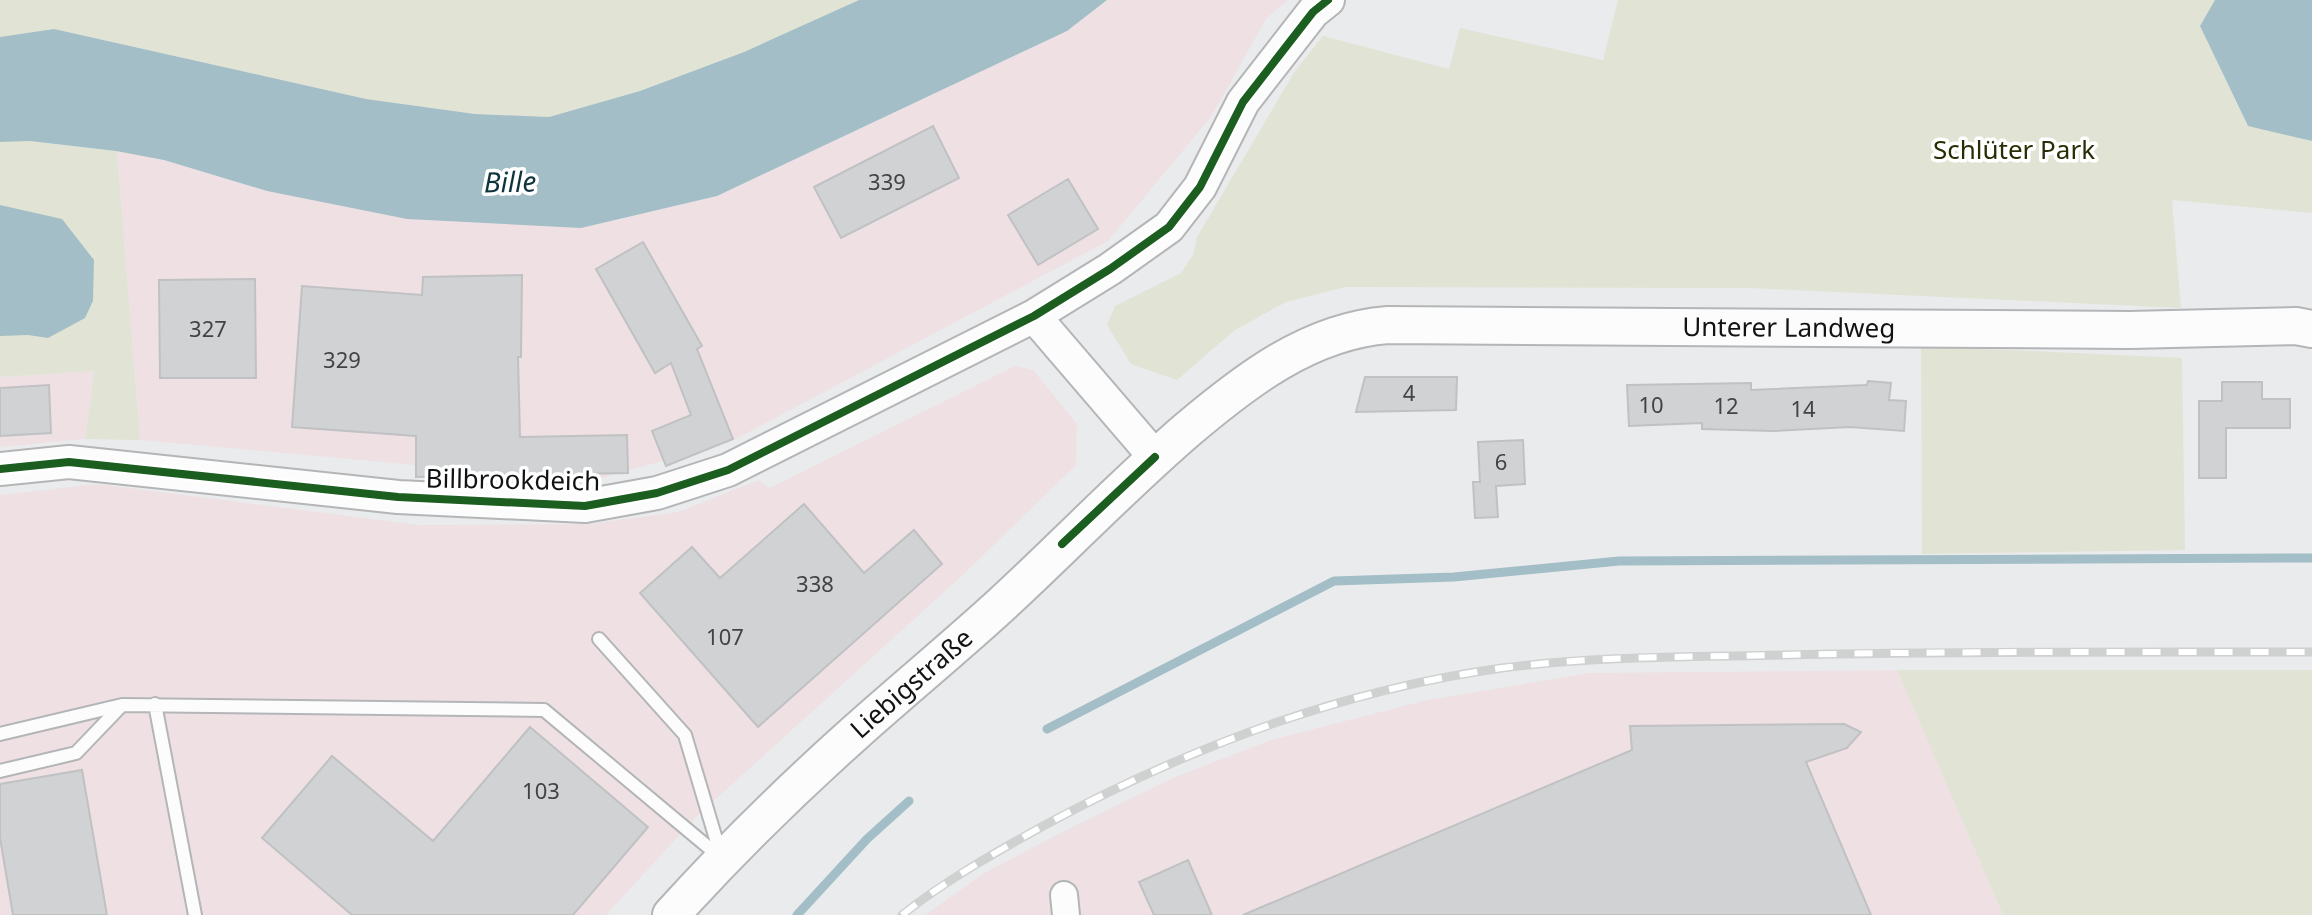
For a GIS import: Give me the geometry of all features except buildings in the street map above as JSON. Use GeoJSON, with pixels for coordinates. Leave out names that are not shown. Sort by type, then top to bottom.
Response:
{"type":"FeatureCollection","features":[{"type":"Feature","properties":{"kind":"main road","name":"Unterer Landweg"},"geometry":{"type":"LineString","coordinates":[[1273,364],[1307,346],[1341,334],[1366,326],[1388,325],[2130,330],[2296,326],[2312,329]]}},
{"type":"Feature","properties":{"kind":"main road","name":"Liebigstraße"},"geometry":{"type":"LineString","coordinates":[[671,915],[722,859],[854,733],[1004,602],[1155,457],[1233,391],[1273,364]]}},
{"type":"Feature","properties":{"kind":"street","name":"Billbrookdeich"},"geometry":{"type":"LineString","coordinates":[[0,469],[69,462],[398,497],[585,506],[657,493],[728,470],[1034,316],[1110,269],[1169,227],[1200,187],[1243,102],[1313,12],[1328,0]]}},
{"type":"Feature","properties":{"kind":"street"},"geometry":{"type":"LineString","coordinates":[[1034,316],[1155,457]]}},
{"type":"Feature","properties":{"kind":"lane"},"geometry":{"type":"LineString","coordinates":[[599,639],[685,735],[722,859]]}},
{"type":"Feature","properties":{"kind":"lane"},"geometry":{"type":"LineString","coordinates":[[155,704],[195,915]]}},
{"type":"Feature","properties":{"kind":"lane"},"geometry":{"type":"LineString","coordinates":[[0,734],[122,705],[544,710],[722,859]]}},
{"type":"Feature","properties":{"kind":"lane"},"geometry":{"type":"LineString","coordinates":[[0,771],[76,753],[122,705]]}},
{"type":"Feature","properties":{"kind":"shaded area"},"geometry":{"type":"Polygon","coordinates":[[[1107,0],[1288,0],[1266,19],[1211,117],[1108,241],[730,442],[591,481],[140,440],[117,151],[581,228],[717,196],[1067,31],[1107,0]]]}},
{"type":"Feature","properties":{"kind":"shaded area"},"geometry":{"type":"Polygon","coordinates":[[[1015,366],[1033,370],[1077,424],[1076,465],[965,573],[695,818],[606,915],[0,915],[0,495],[97,484],[419,525],[589,524],[678,512],[759,480],[770,488],[1015,366]]]}},
{"type":"Feature","properties":{"kind":"shaded area"},"geometry":{"type":"Polygon","coordinates":[[[94,371],[85,439],[0,447],[0,377],[94,371]]]}},
{"type":"Feature","properties":{"kind":"shaded area"},"geometry":{"type":"Polygon","coordinates":[[[1897,670],[2003,915],[925,915],[983,874],[1173,778],[1271,740],[1427,700],[1589,673],[1897,670]]]}},
{"type":"Feature","properties":{"kind":"green space"},"geometry":{"type":"Polygon","coordinates":[[[0,0],[859,0],[744,52],[640,91],[549,117],[475,114],[366,99],[54,29],[0,37],[0,0]]]}},
{"type":"Feature","properties":{"kind":"green space","name":"Schlüter Park"},"geometry":{"type":"Polygon","coordinates":[[[1618,0],[2215,0],[2200,26],[2247,125],[2312,141],[2312,213],[2172,200],[2181,308],[1750,288],[1345,287],[1286,302],[1235,330],[1177,380],[1131,364],[1107,325],[1115,306],[1181,273],[1193,255],[1197,237],[1295,71],[1323,36],[1449,69],[1460,28],[1603,60],[1618,0]]]}},
{"type":"Feature","properties":{"kind":"green space"},"geometry":{"type":"Polygon","coordinates":[[[0,141],[30,141],[117,151],[140,440],[85,439],[94,371],[0,377],[0,141]]]}},
{"type":"Feature","properties":{"kind":"green space"},"geometry":{"type":"Polygon","coordinates":[[[1921,346],[2182,358],[2185,550],[1922,554],[1921,346]]]}},
{"type":"Feature","properties":{"kind":"green space"},"geometry":{"type":"Polygon","coordinates":[[[1897,670],[2312,670],[2312,915],[2003,915],[1897,670]]]}},
{"type":"Feature","properties":{"kind":"water","name":"Bille"},"geometry":{"type":"Polygon","coordinates":[[[859,0],[1107,0],[1067,31],[717,196],[581,228],[407,219],[267,191],[164,160],[30,141],[0,142],[0,37],[54,29],[366,99],[475,114],[549,117],[640,91],[744,52],[859,0]]]}},
{"type":"Feature","properties":{"kind":"water"},"geometry":{"type":"Polygon","coordinates":[[[2215,0],[2312,0],[2312,141],[2248,126],[2200,26],[2215,0]]]}},
{"type":"Feature","properties":{"kind":"water"},"geometry":{"type":"Polygon","coordinates":[[[0,205],[62,219],[94,260],[93,301],[85,318],[48,338],[0,336],[0,205]]]}},
{"type":"Feature","properties":{"kind":"waterway"},"geometry":{"type":"LineString","coordinates":[[1047,729],[1334,581],[1454,577],[1619,561],[2312,558]]}},
{"type":"Feature","properties":{"kind":"waterway"},"geometry":{"type":"LineString","coordinates":[[797,915],[867,839],[909,801]]}},
{"type":"Feature","properties":{"kind":"railway"},"geometry":{"type":"LineString","coordinates":[[902,915],[954,878],[1008,846],[1154,771],[1210,747],[1325,707],[1442,678],[1537,664],[1642,658],[1914,653],[2312,652]]}},
{"type":"Feature","properties":{"kind":"cycle path"},"geometry":{"type":"LineString","coordinates":[[0,469],[69,462],[398,497],[585,506],[657,493],[728,470],[1034,316],[1110,269],[1169,227],[1200,187],[1243,102],[1313,12],[1328,0]]}},
{"type":"Feature","properties":{"kind":"cycle path"},"geometry":{"type":"LineString","coordinates":[[1062,544],[1155,457]]}}]}
